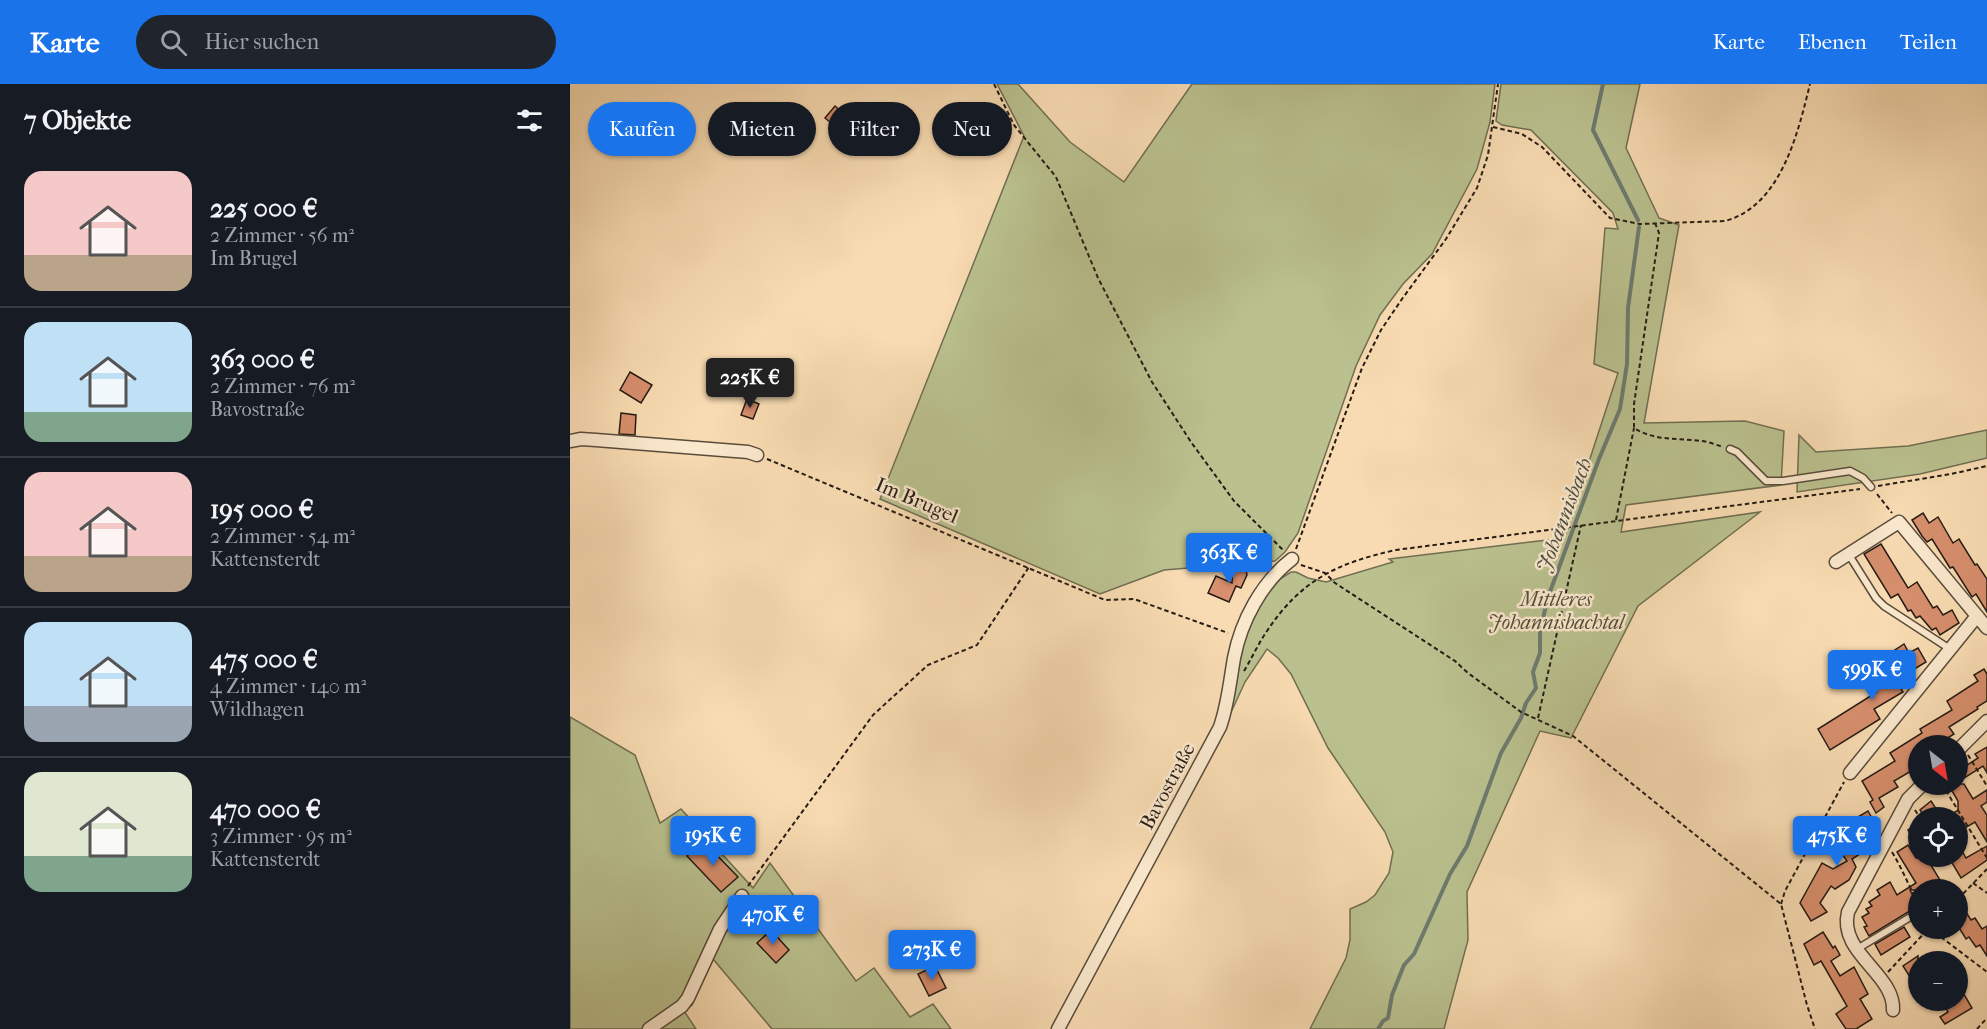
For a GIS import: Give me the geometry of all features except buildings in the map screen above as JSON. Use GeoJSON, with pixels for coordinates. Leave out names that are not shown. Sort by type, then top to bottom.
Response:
{"type":"FeatureCollection","features":[{"type":"Feature","properties":{"kind":"street"},"geometry":{"type":"LineString","coordinates":[[570,441],[596,440],[757,454]]}},
{"type":"Feature","properties":{"kind":"street"},"geometry":{"type":"LineString","coordinates":[[1836,562],[1899,522],[1987,628]]}},
{"type":"Feature","properties":{"kind":"street","name":"Bavostraße"},"geometry":{"type":"LineString","coordinates":[[1058,1029],[1220,727],[1225,712],[1239,636],[1250,611],[1272,577],[1292,559]]}},
{"type":"Feature","properties":{"kind":"street"},"geometry":{"type":"LineString","coordinates":[[1850,773],[1977,616]]}},
{"type":"Feature","properties":{"kind":"street"},"geometry":{"type":"LineString","coordinates":[[1968,740],[1987,721]]}},
{"type":"Feature","properties":{"kind":"street"},"geometry":{"type":"LineString","coordinates":[[1893,1010],[1892,999],[1857,949],[1848,932],[1846,921],[1848,912],[1912,795]]}},
{"type":"Feature","properties":{"kind":"street"},"geometry":{"type":"LineString","coordinates":[[649,1029],[682,1006],[688,998],[720,929],[742,896]]}},
{"type":"Feature","properties":{"kind":"lane"},"geometry":{"type":"LineString","coordinates":[[1730,449],[1737,452],[1766,481],[1783,481],[1850,471],[1863,478],[1871,488]]}},
{"type":"Feature","properties":{"kind":"lane"},"geometry":{"type":"LineString","coordinates":[[1849,555],[1876,598],[1884,606],[1950,649]]}},
{"type":"Feature","properties":{"kind":"lane"},"geometry":{"type":"LineString","coordinates":[[1857,949],[1908,918]]}},
{"type":"Feature","properties":{"kind":"path"},"geometry":{"type":"LineString","coordinates":[[994,84],[1025,141],[1056,177],[1098,278],[1152,382],[1191,442],[1234,501],[1292,559],[1308,568],[1325,573],[1335,583],[1455,661],[1522,712],[1572,736],[1781,904]]}},
{"type":"Feature","properties":{"kind":"path"},"geometry":{"type":"LineString","coordinates":[[1292,559],[1362,368],[1381,330],[1402,298],[1437,254],[1477,188],[1488,155],[1498,84]]}},
{"type":"Feature","properties":{"kind":"path"},"geometry":{"type":"LineString","coordinates":[[1492,126],[1522,134],[1542,147],[1610,218],[1640,224],[1725,221],[1739,218],[1754,208],[1779,174],[1797,136],[1810,84]]}},
{"type":"Feature","properties":{"kind":"path"},"geometry":{"type":"LineString","coordinates":[[1616,521],[1634,428],[1634,404],[1659,233],[1655,223]]}},
{"type":"Feature","properties":{"kind":"path"},"geometry":{"type":"LineString","coordinates":[[1634,428],[1642,434],[1675,440],[1702,441],[1730,449]]}},
{"type":"Feature","properties":{"kind":"path","name":"Im Brugel"},"geometry":{"type":"LineString","coordinates":[[757,454],[1105,600],[1134,599],[1239,636]]}},
{"type":"Feature","properties":{"kind":"path"},"geometry":{"type":"LineString","coordinates":[[1240,678],[1264,635],[1308,585],[1325,573],[1353,561],[1396,550],[1871,488],[1987,466]]}},
{"type":"Feature","properties":{"kind":"path"},"geometry":{"type":"LineString","coordinates":[[1871,488],[1899,522]]}},
{"type":"Feature","properties":{"kind":"path"},"geometry":{"type":"LineString","coordinates":[[1538,718],[1581,526]]}},
{"type":"Feature","properties":{"kind":"path"},"geometry":{"type":"LineString","coordinates":[[742,896],[873,715],[928,665],[977,645],[1029,567]]}},
{"type":"Feature","properties":{"kind":"path"},"geometry":{"type":"LineString","coordinates":[[1968,759],[1987,786]]}},
{"type":"Feature","properties":{"kind":"path"},"geometry":{"type":"LineString","coordinates":[[1815,1029],[1781,904],[1785,891],[1806,850],[1835,795],[1850,773]]}},
{"type":"Feature","properties":{"kind":"path"},"geometry":{"type":"LineString","coordinates":[[1949,795],[1987,858]]}},
{"type":"Feature","properties":{"kind":"path"},"geometry":{"type":"LineString","coordinates":[[1886,842],[1904,870],[1908,884]]}},
{"type":"Feature","properties":{"kind":"path"},"geometry":{"type":"LineString","coordinates":[[1968,888],[1987,869]]}},
{"type":"Feature","properties":{"kind":"path"},"geometry":{"type":"LineString","coordinates":[[1973,883],[1987,893]]}},
{"type":"Feature","properties":{"kind":"path"},"geometry":{"type":"LineString","coordinates":[[1880,980],[1919,939]]}},
{"type":"Feature","properties":{"kind":"path"},"geometry":{"type":"LineString","coordinates":[[1942,939],[1987,972]]}},
{"type":"Feature","properties":{"kind":"path"},"geometry":{"type":"LineString","coordinates":[[1977,1029],[1987,1017]]}},
{"type":"Feature","properties":{"kind":"green space"},"geometry":{"type":"Polygon","coordinates":[[[997,84],[1018,84],[1070,142],[1124,182],[1192,84],[1495,84],[1490,122],[1477,169],[1432,254],[1403,284],[1380,315],[1356,366],[1298,533],[1285,552],[1275,561],[1164,570],[1100,594],[880,499],[1024,136],[1012,113],[1012,102],[1006,102],[997,84]]]}},
{"type":"Feature","properties":{"kind":"green space","name":"Mittleres Johannisbachtal"},"geometry":{"type":"Polygon","coordinates":[[[1501,84],[1640,84],[1626,148],[1659,218],[1679,225],[1644,423],[1745,421],[1784,431],[1781,485],[1626,505],[1621,532],[1760,512],[1638,606],[1571,738],[1540,731],[1467,892],[1468,940],[1444,1029],[1310,1029],[1346,958],[1350,940],[1350,909],[1375,895],[1389,873],[1393,852],[1385,832],[1328,748],[1291,674],[1267,649],[1245,682],[1227,721],[1245,638],[1262,600],[1280,579],[1291,572],[1326,582],[1393,562],[1389,559],[1564,538],[1618,373],[1594,364],[1605,228],[1618,229],[1613,213],[1531,130],[1502,125],[1496,121],[1501,84]]]}},
{"type":"Feature","properties":{"kind":"green space"},"geometry":{"type":"Polygon","coordinates":[[[1987,430],[1987,458],[1920,474],[1797,492],[1799,435],[1816,452],[1908,446],[1987,430]]]}},
{"type":"Feature","properties":{"kind":"green space"},"geometry":{"type":"Polygon","coordinates":[[[570,717],[635,755],[660,823],[681,809],[753,888],[770,863],[856,981],[874,968],[910,1017],[933,1004],[951,1029],[772,1029],[713,959],[692,1005],[684,1011],[696,1029],[570,1029],[570,717]]]}},
{"type":"Feature","properties":{"kind":"waterway","name":"Johannisbach"},"geometry":{"type":"LineString","coordinates":[[1603,84],[1593,130],[1638,220]]}},
{"type":"Feature","properties":{"kind":"waterway","name":"Johannisbach"},"geometry":{"type":"LineString","coordinates":[[1378,1029],[1388,1018],[1392,995],[1404,965],[1414,954],[1450,874],[1467,846],[1501,753],[1536,688],[1533,672],[1540,653],[1540,633],[1547,600],[1620,409],[1627,364],[1628,308],[1639,227]]}}]}
